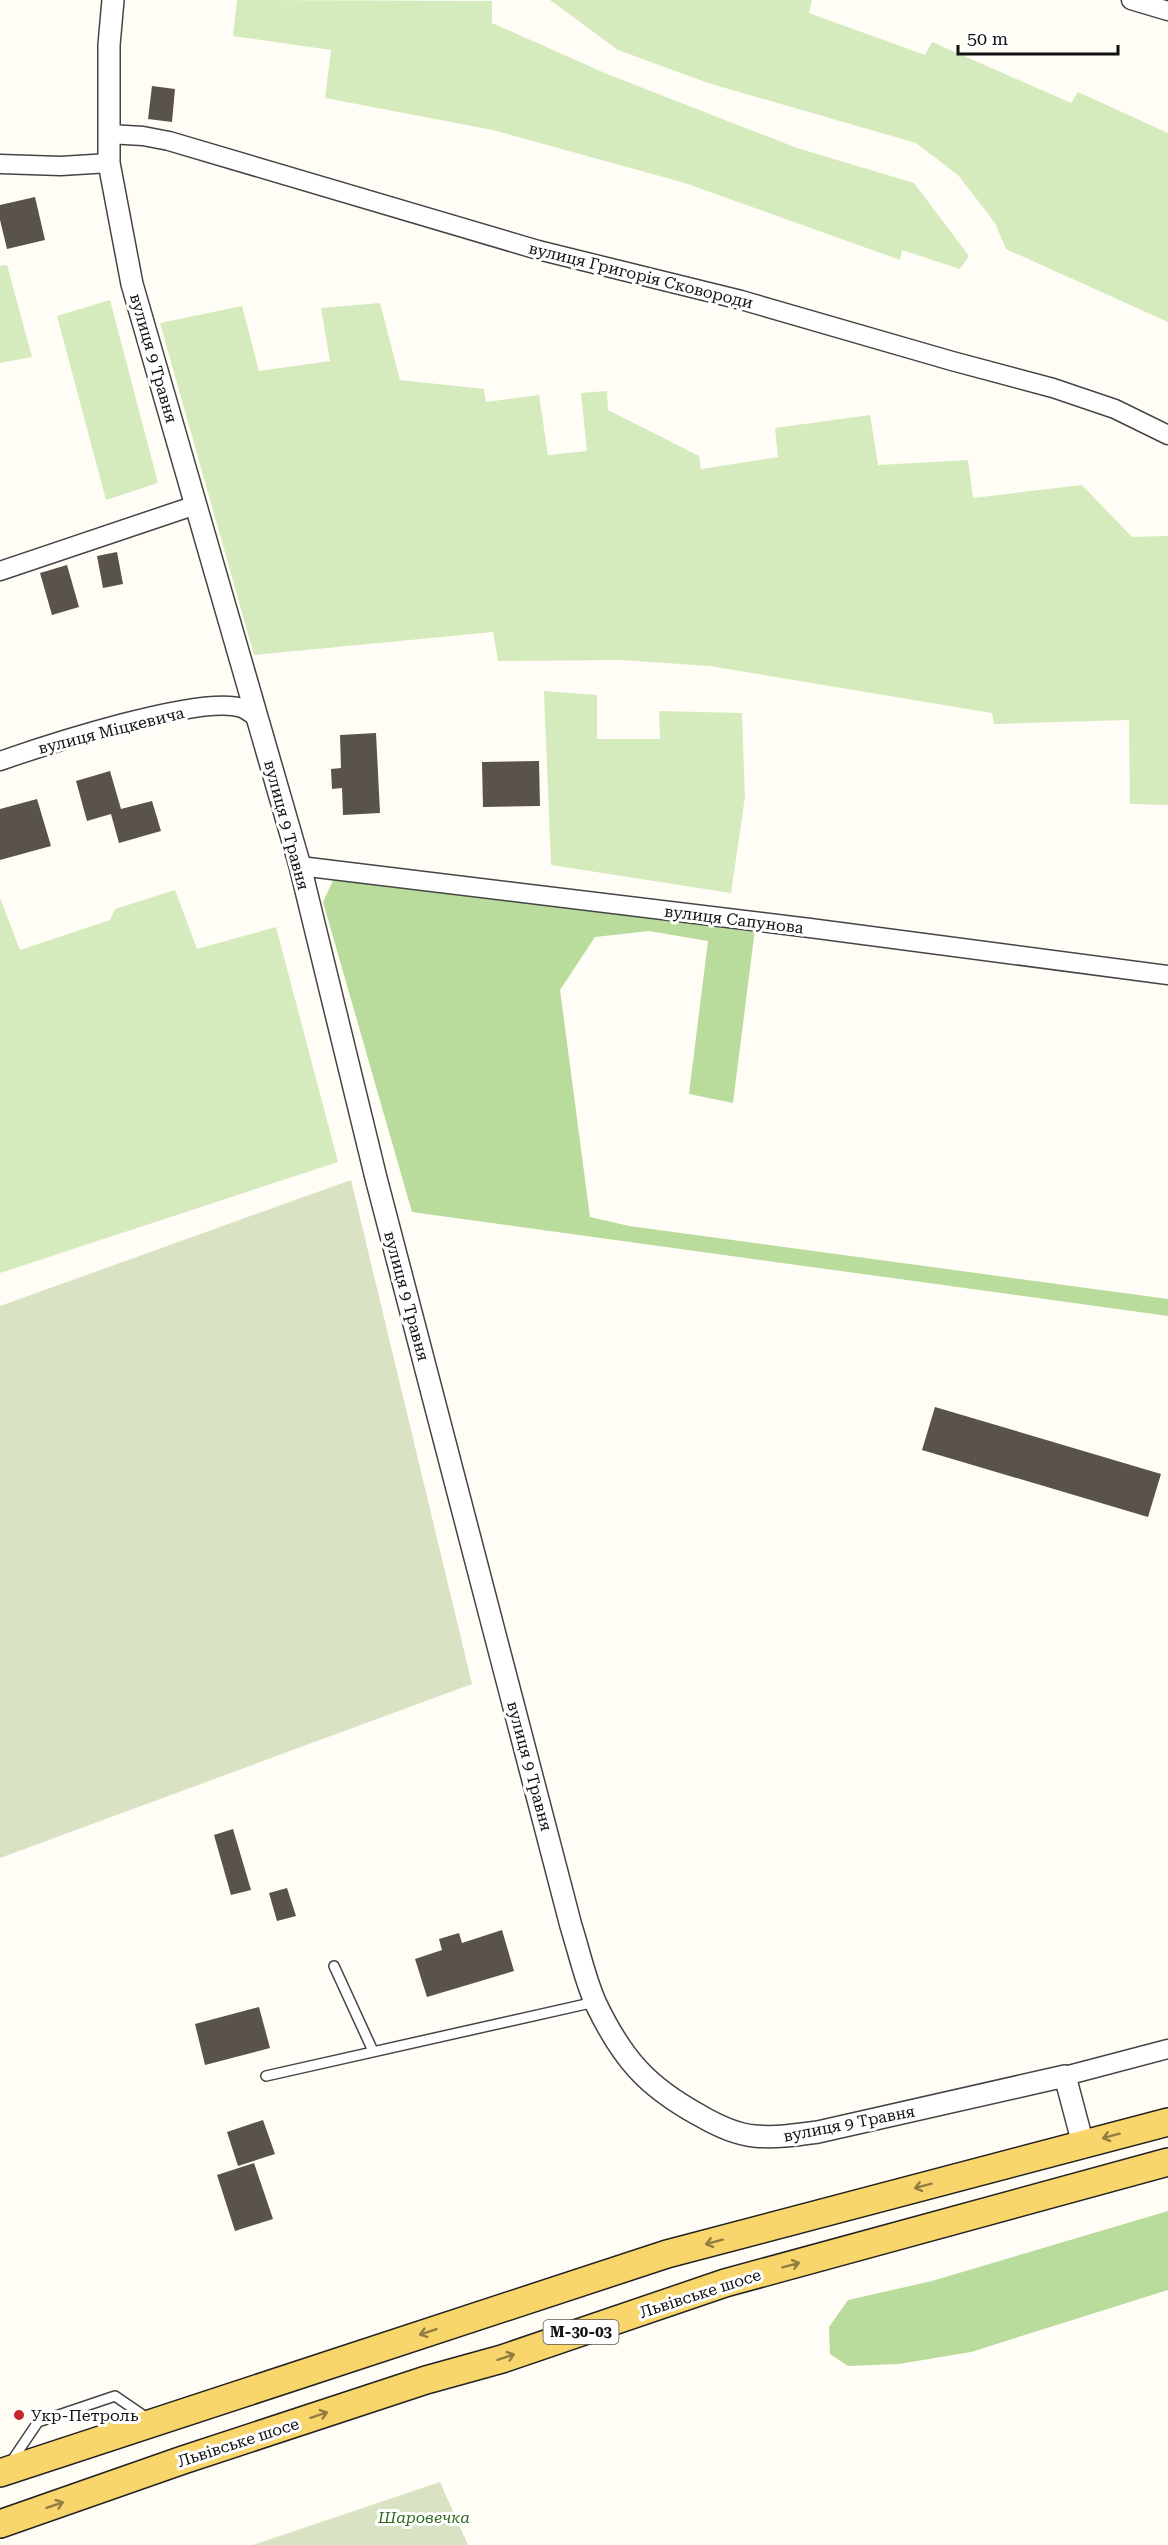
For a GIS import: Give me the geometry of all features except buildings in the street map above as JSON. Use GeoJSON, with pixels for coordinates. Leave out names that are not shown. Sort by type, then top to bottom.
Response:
{"type":"FeatureCollection","features":[{"type":"Feature","properties":{"kind":"main road","name":"М-30-03"},"geometry":{"type":"LineString","coordinates":[[2,2472],[667,2254],[1168,2122]]}},
{"type":"Feature","properties":{"kind":"main road","name":"Львівське шосе"},"geometry":{"type":"LineString","coordinates":[[0,2524],[315,2416],[426,2380],[502,2359],[725,2283],[1168,2162]]}},
{"type":"Feature","properties":{"kind":"street","name":"вулиця 9 Травня"},"geometry":{"type":"LineString","coordinates":[[113,0],[109,45],[109,163],[132,284],[300,866],[382,1201],[571,1926],[595,2002],[616,2043],[633,2066],[668,2098],[720,2127],[752,2136],[780,2137],[818,2132],[1065,2076]]}},
{"type":"Feature","properties":{"kind":"street"},"geometry":{"type":"LineString","coordinates":[[1131,0],[1168,11]]}},
{"type":"Feature","properties":{"kind":"street","name":"вулиця Григорія Сковороди"},"geometry":{"type":"LineString","coordinates":[[108,134],[143,135],[169,141],[538,250],[741,300],[1053,388],[1115,409],[1168,435]]}},
{"type":"Feature","properties":{"kind":"street"},"geometry":{"type":"LineString","coordinates":[[0,164],[61,166],[109,163]]}},
{"type":"Feature","properties":{"kind":"street"},"geometry":{"type":"LineString","coordinates":[[0,571],[196,505]]}},
{"type":"Feature","properties":{"kind":"street","name":"вулиця Міцкевича"},"geometry":{"type":"LineString","coordinates":[[0,761],[44,745],[164,713],[213,706],[242,708],[258,718]]}},
{"type":"Feature","properties":{"kind":"street","name":"вулиця Сапунова"},"geometry":{"type":"LineString","coordinates":[[300,866],[810,928],[1168,975]]}},
{"type":"Feature","properties":{"kind":"street"},"geometry":{"type":"LineString","coordinates":[[1083,2144],[1065,2076],[1168,2049]]}},
{"type":"Feature","properties":{"kind":"lane"},"geometry":{"type":"LineString","coordinates":[[334,1966],[373,2051]]}},
{"type":"Feature","properties":{"kind":"lane"},"geometry":{"type":"LineString","coordinates":[[266,2076],[595,2002]]}},
{"type":"Feature","properties":{"kind":"lane"},"geometry":{"type":"LineString","coordinates":[[2,2472],[38,2422],[115,2396],[152,2421]]}},
{"type":"Feature","properties":{"kind":"green space"},"geometry":{"type":"Polygon","coordinates":[[[237,0],[492,1],[492,23],[607,74],[797,148],[914,183],[969,256],[960,269],[902,250],[900,260],[685,183],[493,130],[325,98],[331,50],[233,36],[237,0]]]}},
{"type":"Feature","properties":{"kind":"green space"},"geometry":{"type":"Polygon","coordinates":[[[550,0],[812,0],[809,13],[925,55],[932,42],[1071,103],[1078,92],[1168,133],[1168,322],[1006,249],[995,223],[958,175],[916,143],[708,83],[618,50],[550,0]]]}},
{"type":"Feature","properties":{"kind":"green space"},"geometry":{"type":"Polygon","coordinates":[[[7,265],[32,357],[0,363],[0,266],[7,265]]]}},
{"type":"Feature","properties":{"kind":"green space"},"geometry":{"type":"Polygon","coordinates":[[[110,300],[158,483],[106,500],[57,316],[110,300]]]}},
{"type":"Feature","properties":{"kind":"green space"},"geometry":{"type":"Polygon","coordinates":[[[380,303],[400,380],[484,389],[486,402],[539,395],[548,455],[587,451],[581,393],[607,391],[608,410],[699,456],[701,469],[778,457],[775,428],[870,415],[878,465],[968,460],[973,498],[1082,485],[1132,537],[1168,536],[1168,805],[1130,804],[1129,720],[994,724],[992,713],[710,666],[621,660],[498,661],[493,632],[254,655],[160,323],[242,306],[259,371],[330,361],[321,308],[380,303]]]}},
{"type":"Feature","properties":{"kind":"green space"},"geometry":{"type":"Polygon","coordinates":[[[544,691],[597,695],[597,739],[660,739],[659,711],[742,713],[745,797],[731,893],[551,865],[544,691]]]}},
{"type":"Feature","properties":{"kind":"green space"},"geometry":{"type":"Polygon","coordinates":[[[338,870],[756,921],[733,1103],[689,1094],[708,941],[649,931],[595,937],[560,990],[590,1217],[629,1226],[1168,1299],[1168,1316],[412,1212],[323,902],[338,870]]]}},
{"type":"Feature","properties":{"kind":"green space"},"geometry":{"type":"Polygon","coordinates":[[[175,890],[197,949],[276,927],[338,1162],[0,1273],[0,898],[20,950],[110,920],[115,909],[175,890]]]}},
{"type":"Feature","properties":{"kind":"green space"},"geometry":{"type":"Polygon","coordinates":[[[351,1180],[472,1684],[0,1858],[0,1306],[351,1180]]]}},
{"type":"Feature","properties":{"kind":"green space"},"geometry":{"type":"Polygon","coordinates":[[[1168,2211],[1168,2290],[971,2352],[899,2364],[848,2366],[830,2354],[829,2327],[848,2300],[932,2281],[1168,2211]]]}},
{"type":"Feature","properties":{"kind":"green space","name":"Шаровечка"},"geometry":{"type":"Polygon","coordinates":[[[440,2482],[468,2545],[253,2545],[440,2482]]]}},
{"type":"Feature","properties":{"kind":"place","name":"Укр-Петроль"},"geometry":{"type":"Point","coordinates":[19,2415]}}]}
